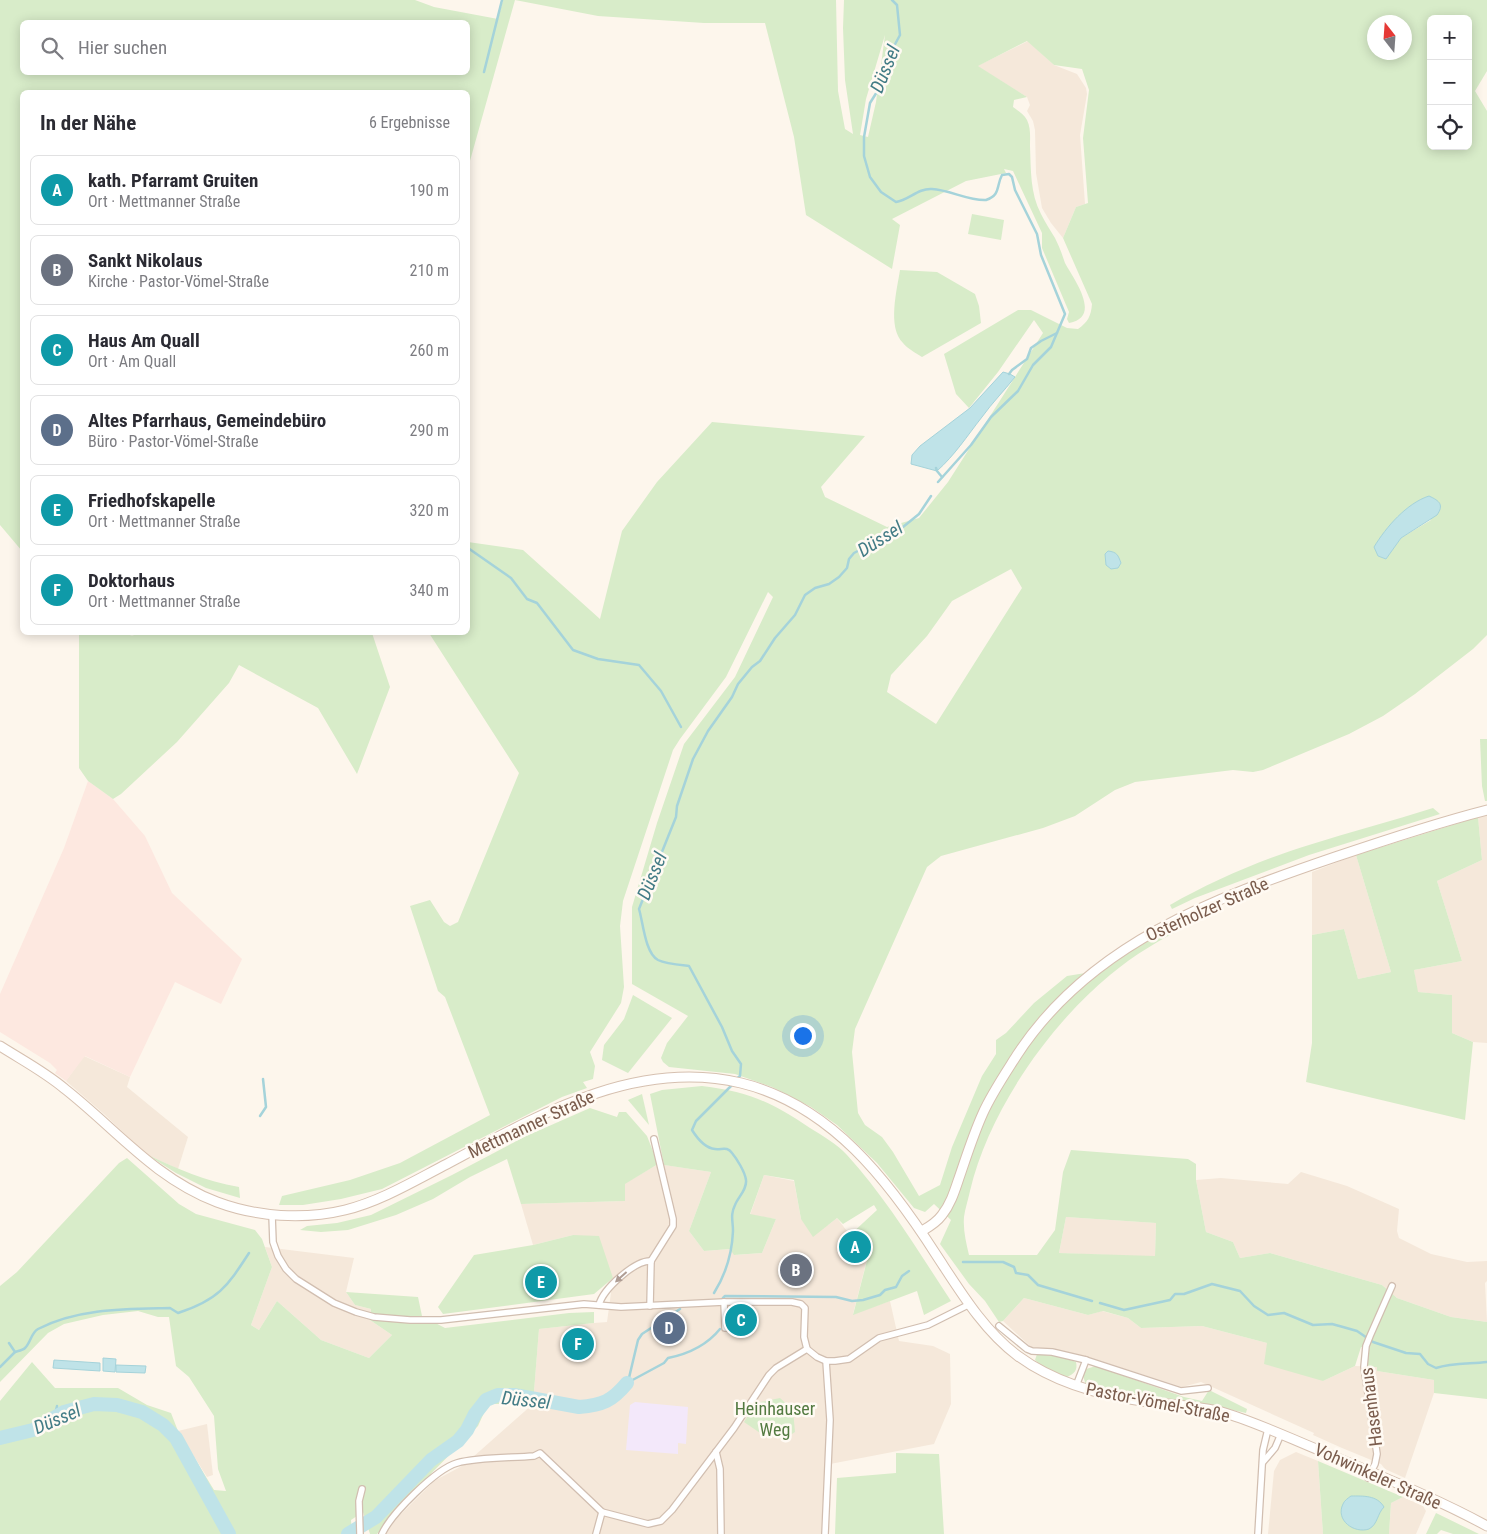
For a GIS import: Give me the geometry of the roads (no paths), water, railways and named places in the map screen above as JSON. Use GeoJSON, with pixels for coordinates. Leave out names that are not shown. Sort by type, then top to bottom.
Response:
{"type":"FeatureCollection","features":[{"type":"Feature","properties":{"kind":"main road","name":"Osterholzer Straße"},"geometry":{"type":"LineString","coordinates":[[922,1231],[935,1223],[948,1207],[983,1112],[996,1088],[1023,1047],[1065,997],[1104,963],[1142,937],[1229,896],[1392,838],[1487,810]]}},
{"type":"Feature","properties":{"kind":"main road","name":"Mettmanner Straße"},"geometry":{"type":"LineString","coordinates":[[0,1046],[34,1066],[66,1089],[147,1162],[168,1178],[220,1203],[272,1215],[312,1215],[346,1210],[365,1203],[407,1185],[548,1112],[599,1092],[658,1078],[712,1078],[741,1083],[782,1097],[834,1130],[872,1166],[922,1231]]}},
{"type":"Feature","properties":{"kind":"main road","name":"Pastor-Vömel-Straße"},"geometry":{"type":"LineString","coordinates":[[922,1231],[970,1304],[993,1333],[1017,1355],[1047,1373],[1076,1386],[1117,1398],[1219,1412],[1268,1429]]}},
{"type":"Feature","properties":{"kind":"main road","name":"Vohwinkeler Straße"},"geometry":{"type":"LineString","coordinates":[[1268,1429],[1369,1475],[1465,1514],[1487,1526]]}},
{"type":"Feature","properties":{"kind":"street"},"geometry":{"type":"LineString","coordinates":[[650,1306],[651,1261],[673,1226],[654,1139]]}},
{"type":"Feature","properties":{"kind":"street"},"geometry":{"type":"LineString","coordinates":[[272,1215],[273,1242],[278,1256],[286,1269],[296,1279],[315,1293],[356,1312],[394,1320],[433,1320],[584,1304],[621,1307],[724,1302],[792,1302],[802,1304],[805,1308],[804,1337],[808,1349],[817,1357],[826,1361],[835,1361],[848,1359],[879,1338],[928,1325],[970,1304]]}},
{"type":"Feature","properties":{"kind":"street"},"geometry":{"type":"LineString","coordinates":[[599,1305],[604,1294],[623,1275],[638,1264],[646,1260],[651,1261]]}},
{"type":"Feature","properties":{"kind":"street","name":"Hasenhaus"},"geometry":{"type":"LineString","coordinates":[[1369,1475],[1375,1464],[1377,1454],[1364,1367],[1366,1346],[1392,1286]]}},
{"type":"Feature","properties":{"kind":"street"},"geometry":{"type":"LineString","coordinates":[[724,1302],[725,1328]]}},
{"type":"Feature","properties":{"kind":"street","name":"Pastor-Vömel-Straße"},"geometry":{"type":"LineString","coordinates":[[999,1326],[1027,1349],[1052,1352],[1086,1360],[1181,1391],[1208,1388]]}},
{"type":"Feature","properties":{"kind":"street"},"geometry":{"type":"LineString","coordinates":[[382,1534],[389,1522],[417,1492],[449,1466],[465,1461],[540,1454],[602,1512],[648,1524],[661,1520],[672,1510],[716,1452],[769,1375],[776,1368],[808,1349]]}},
{"type":"Feature","properties":{"kind":"street","name":"Pastor-Vömel-Straße"},"geometry":{"type":"LineString","coordinates":[[1076,1386],[1086,1360]]}},
{"type":"Feature","properties":{"kind":"street"},"geometry":{"type":"LineString","coordinates":[[825,1534],[830,1420],[826,1361]]}},
{"type":"Feature","properties":{"kind":"street"},"geometry":{"type":"LineString","coordinates":[[1258,1534],[1263,1450],[1268,1429]]}},
{"type":"Feature","properties":{"kind":"street"},"geometry":{"type":"LineString","coordinates":[[1263,1462],[1274,1448],[1281,1434]]}},
{"type":"Feature","properties":{"kind":"street"},"geometry":{"type":"LineString","coordinates":[[716,1452],[720,1469],[721,1534]]}},
{"type":"Feature","properties":{"kind":"street"},"geometry":{"type":"LineString","coordinates":[[360,1534],[359,1501],[362,1489]]}},
{"type":"Feature","properties":{"kind":"street"},"geometry":{"type":"LineString","coordinates":[[596,1534],[602,1512]]}},
{"type":"Feature","properties":{"kind":"water"},"geometry":{"type":"Polygon","coordinates":[[[1003,372],[1015,377],[955,452],[937,471],[911,464],[912,455],[920,446],[970,408],[1003,372]]]}},
{"type":"Feature","properties":{"kind":"water"},"geometry":{"type":"Polygon","coordinates":[[[1429,496],[1440,504],[1437,515],[1401,538],[1386,559],[1378,556],[1374,547],[1391,524],[1413,504],[1429,496]]]}},
{"type":"Feature","properties":{"kind":"water"},"geometry":{"type":"Polygon","coordinates":[[[1108,551],[1118,556],[1121,563],[1118,568],[1111,569],[1106,565],[1105,554],[1108,551]]]}},
{"type":"Feature","properties":{"kind":"water"},"geometry":{"type":"Polygon","coordinates":[[[103,1358],[116,1359],[115,1372],[103,1371],[103,1358]]]}},
{"type":"Feature","properties":{"kind":"water"},"geometry":{"type":"Polygon","coordinates":[[[54,1360],[100,1363],[100,1371],[53,1368],[54,1360]]]}},
{"type":"Feature","properties":{"kind":"water"},"geometry":{"type":"Polygon","coordinates":[[[116,1365],[146,1366],[145,1373],[116,1372],[116,1365]]]}},
{"type":"Feature","properties":{"kind":"water"},"geometry":{"type":"Polygon","coordinates":[[[1351,1496],[1374,1498],[1384,1507],[1369,1529],[1352,1528],[1344,1520],[1341,1510],[1344,1502],[1351,1496]]]}},
{"type":"Feature","properties":{"kind":"waterway"},"geometry":{"type":"LineString","coordinates":[[484,72],[502,0]]}},
{"type":"Feature","properties":{"kind":"waterway","name":"Düssel"},"geometry":{"type":"LineString","coordinates":[[892,0],[897,5],[900,35],[884,61],[885,79],[870,103],[864,137],[864,156],[870,177],[881,192],[896,202],[927,189],[946,191],[973,199],[986,200],[996,193],[1002,175],[1009,174],[1037,234],[1041,255],[1065,314],[1051,347],[1033,365],[1018,391],[991,417],[971,445],[938,482]]}},
{"type":"Feature","properties":{"kind":"waterway"},"geometry":{"type":"LineString","coordinates":[[1009,374],[1027,359],[1031,348],[1057,333]]}},
{"type":"Feature","properties":{"kind":"waterway"},"geometry":{"type":"LineString","coordinates":[[936,468],[942,477]]}},
{"type":"Feature","properties":{"kind":"waterway","name":"Düssel"},"geometry":{"type":"LineString","coordinates":[[735,1080],[740,1076],[741,1064],[732,1051],[722,1027],[689,966],[665,962],[658,960],[654,956],[647,944],[639,909],[676,817],[677,806],[693,759],[708,731],[732,697],[738,684],[752,667],[760,661],[775,638],[795,615],[805,595],[815,588],[829,584],[839,577],[847,568],[849,559],[854,553],[903,527],[919,514],[931,496]]}},
{"type":"Feature","properties":{"kind":"waterway"},"geometry":{"type":"LineString","coordinates":[[470,549],[511,578],[527,599],[537,603],[573,650],[598,659],[639,665],[661,691],[681,727]]}},
{"type":"Feature","properties":{"kind":"waterway"},"geometry":{"type":"LineString","coordinates":[[260,1116],[266,1107],[263,1079]]}},
{"type":"Feature","properties":{"kind":"waterway","name":"Düssel"},"geometry":{"type":"LineString","coordinates":[[714,1293],[728,1264],[733,1231],[733,1212],[736,1202],[745,1187],[746,1180],[741,1166],[730,1151],[708,1147],[692,1130],[696,1121],[732,1085]]}},
{"type":"Feature","properties":{"kind":"waterway"},"geometry":{"type":"LineString","coordinates":[[15,1352],[25,1348],[38,1329],[69,1317],[86,1313],[137,1309],[170,1308],[178,1313],[192,1308],[220,1291],[249,1253]]}},
{"type":"Feature","properties":{"kind":"waterway"},"geometry":{"type":"LineString","coordinates":[[963,1262],[1003,1262],[1014,1267],[1016,1273],[1028,1275],[1038,1285],[1092,1301]]}},
{"type":"Feature","properties":{"kind":"waterway"},"geometry":{"type":"LineString","coordinates":[[723,1298],[725,1296],[836,1297],[852,1301],[863,1300],[880,1295],[885,1290],[896,1287],[902,1276],[909,1271]]}},
{"type":"Feature","properties":{"kind":"waterway"},"geometry":{"type":"LineString","coordinates":[[1100,1303],[1124,1310],[1170,1300],[1175,1294],[1184,1294],[1212,1284],[1240,1291],[1254,1306],[1268,1315],[1284,1313],[1313,1325],[1332,1324],[1357,1331],[1373,1342],[1406,1353],[1420,1354],[1428,1364],[1436,1368],[1455,1364],[1487,1362]]}},
{"type":"Feature","properties":{"kind":"waterway","name":"Düssel"},"geometry":{"type":"LineString","coordinates":[[628,1382],[638,1340],[642,1334],[680,1309]]}},
{"type":"Feature","properties":{"kind":"waterway"},"geometry":{"type":"LineString","coordinates":[[627,1383],[664,1363],[668,1358],[697,1348],[720,1329]]}},
{"type":"Feature","properties":{"kind":"waterway"},"geometry":{"type":"LineString","coordinates":[[0,1367],[15,1352],[9,1343]]}},
{"type":"Feature","properties":{"kind":"waterway","name":"Düssel"},"geometry":{"type":"LineString","coordinates":[[348,1534],[376,1517],[431,1460],[458,1441],[486,1400],[498,1395],[514,1395],[579,1407],[606,1401],[617,1394],[627,1383]]}},
{"type":"Feature","properties":{"kind":"waterway","name":"Düssel"},"geometry":{"type":"LineString","coordinates":[[0,1438],[33,1430],[64,1412],[94,1404],[117,1405],[142,1412],[163,1425],[176,1438],[229,1534]]}},
{"type":"Feature","properties":{"kind":"waterway","name":"Düssel"},"geometry":{"type":"LineString","coordinates":[[54,1419],[57,1406]]}},
{"type":"Feature","properties":{"kind":"place","name":"kath. Pfarramt Gruiten"},"geometry":{"type":"Point","coordinates":[855,1247]}},
{"type":"Feature","properties":{"kind":"place","name":"Sankt Nikolaus"},"geometry":{"type":"Point","coordinates":[796,1270]}},
{"type":"Feature","properties":{"kind":"place","name":"Friedhofskapelle"},"geometry":{"type":"Point","coordinates":[541,1282]}},
{"type":"Feature","properties":{"kind":"place","name":"Haus Am Quall"},"geometry":{"type":"Point","coordinates":[741,1320]}},
{"type":"Feature","properties":{"kind":"place","name":"Altes Pfarrhaus, Gemeindebüro"},"geometry":{"type":"Point","coordinates":[669,1328]}},
{"type":"Feature","properties":{"kind":"place","name":"Doktorhaus"},"geometry":{"type":"Point","coordinates":[578,1344]}},
{"type":"Feature","properties":{"kind":"park label","name":"Heinhauser Weg"},"geometry":{"type":"Point","coordinates":[775,1418]}}]}
